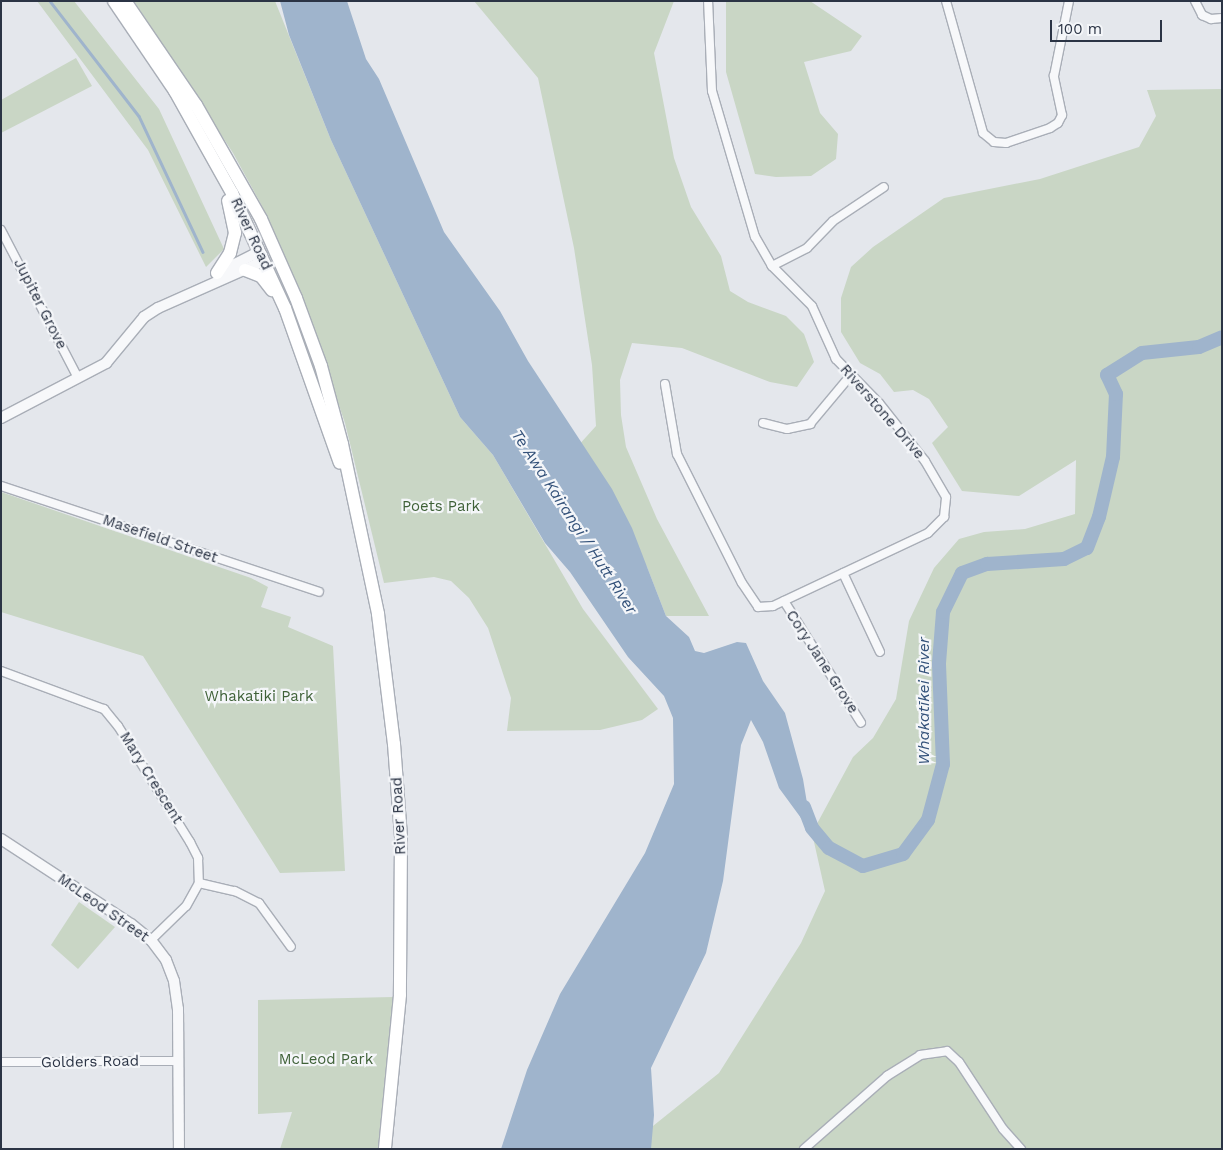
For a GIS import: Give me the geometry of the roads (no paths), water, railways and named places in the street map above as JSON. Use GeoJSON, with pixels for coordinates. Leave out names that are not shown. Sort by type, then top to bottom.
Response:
{"type":"FeatureCollection","features":[{"type":"Feature","properties":{"kind":"highway","name":"River Road"},"geometry":{"type":"LineString","coordinates":[[114,1],[216,162],[262,255],[306,367],[349,486]]}},
{"type":"Feature","properties":{"kind":"highway","name":"River Road"},"geometry":{"type":"LineString","coordinates":[[125,1],[228,158],[276,250],[321,366],[342,444],[349,486],[379,623],[394,744],[401,837],[400,995],[385,1149]]}},
{"type":"Feature","properties":{"kind":"highway"},"geometry":{"type":"LineString","coordinates":[[168,84],[234,214],[234,242],[217,273]]}},
{"type":"Feature","properties":{"kind":"highway"},"geometry":{"type":"LineString","coordinates":[[182,86],[262,238],[262,255],[275,265],[328,395]]}},
{"type":"Feature","properties":{"kind":"highway"},"geometry":{"type":"LineString","coordinates":[[245,270],[267,282],[306,367]]}},
{"type":"Feature","properties":{"kind":"street","name":"Riverstone Drive"},"geometry":{"type":"LineString","coordinates":[[665,384],[677,454],[742,583],[758,607],[769,608],[934,529],[947,508],[942,488],[920,454],[831,351],[812,306],[772,266],[748,220],[712,91],[708,1]]}},
{"type":"Feature","properties":{"kind":"street"},"geometry":{"type":"LineString","coordinates":[[946,1],[983,133],[994,142],[1006,143],[1050,128],[1058,123],[1062,115],[1054,76],[1069,1]]}},
{"type":"Feature","properties":{"kind":"street"},"geometry":{"type":"LineString","coordinates":[[1195,1],[1202,16],[1211,19],[1222,18]]}},
{"type":"Feature","properties":{"kind":"street"},"geometry":{"type":"LineString","coordinates":[[772,266],[807,248],[833,220],[884,187]]}},
{"type":"Feature","properties":{"kind":"street","name":"Jupiter Grove"},"geometry":{"type":"LineString","coordinates":[[1,230],[78,378]]}},
{"type":"Feature","properties":{"kind":"street"},"geometry":{"type":"LineString","coordinates":[[1,418],[109,361],[144,318],[176,298],[217,273],[253,255],[262,255],[257,264],[245,270],[176,298]]}},
{"type":"Feature","properties":{"kind":"street"},"geometry":{"type":"LineString","coordinates":[[763,423],[787,429],[810,424],[851,375]]}},
{"type":"Feature","properties":{"kind":"street","name":"Masefield Street"},"geometry":{"type":"LineString","coordinates":[[1,486],[319,592]]}},
{"type":"Feature","properties":{"kind":"street"},"geometry":{"type":"LineString","coordinates":[[843,573],[880,652]]}},
{"type":"Feature","properties":{"kind":"street","name":"Cory Jane Grove"},"geometry":{"type":"LineString","coordinates":[[784,601],[861,722]]}},
{"type":"Feature","properties":{"kind":"street","name":"Mary Crescent"},"geometry":{"type":"LineString","coordinates":[[1,671],[83,699],[109,714],[190,842],[198,858],[199,883]]}},
{"type":"Feature","properties":{"kind":"street","name":"McLeod Street"},"geometry":{"type":"LineString","coordinates":[[1,838],[151,940],[166,960],[176,988],[179,1149]]}},
{"type":"Feature","properties":{"kind":"street"},"geometry":{"type":"LineString","coordinates":[[151,940],[186,906],[199,883],[235,891],[259,903],[291,947]]}},
{"type":"Feature","properties":{"kind":"street"},"geometry":{"type":"LineString","coordinates":[[804,1149],[887,1076],[920,1055],[947,1050],[959,1062],[1003,1129],[1021,1149]]}},
{"type":"Feature","properties":{"kind":"street","name":"Golders Road"},"geometry":{"type":"LineString","coordinates":[[1,1062],[178,1060]]}},
{"type":"Feature","properties":{"kind":"water","name":"Te Awa Kairangi / Hutt River"},"geometry":{"type":"Polygon","coordinates":[[[280,1],[347,1],[366,59],[379,79],[444,232],[500,311],[528,361],[612,489],[632,528],[666,616],[689,637],[695,651],[704,653],[737,642],[746,643],[763,681],[785,713],[803,779],[812,833],[779,788],[763,742],[751,720],[741,745],[723,881],[706,953],[651,1068],[654,1115],[651,1149],[501,1149],[527,1070],[560,994],[645,853],[674,784],[673,718],[664,696],[628,657],[570,572],[545,543],[493,455],[460,417],[331,140],[289,35],[280,1]]]}},
{"type":"Feature","properties":{"kind":"waterway"},"geometry":{"type":"LineString","coordinates":[[50,1],[139,116],[203,252]]}},
{"type":"Feature","properties":{"kind":"waterway","name":"Whakatīkei River"},"geometry":{"type":"LineString","coordinates":[[804,807],[812,828],[829,848],[863,866],[903,854],[928,820],[943,764],[939,663],[943,612],[962,573],[987,564],[1064,559],[1087,548],[1099,517],[1113,457],[1116,394],[1107,375],[1142,353],[1199,347],[1222,337]]}},
{"type":"Feature","properties":{"kind":"park label","name":"Poets Park"},"geometry":{"type":"Point","coordinates":[441,507]}},
{"type":"Feature","properties":{"kind":"park label","name":"Whakatiki Park"},"geometry":{"type":"Point","coordinates":[259,697]}},
{"type":"Feature","properties":{"kind":"park label","name":"McLeod Park"},"geometry":{"type":"Point","coordinates":[326,1060]}}]}
